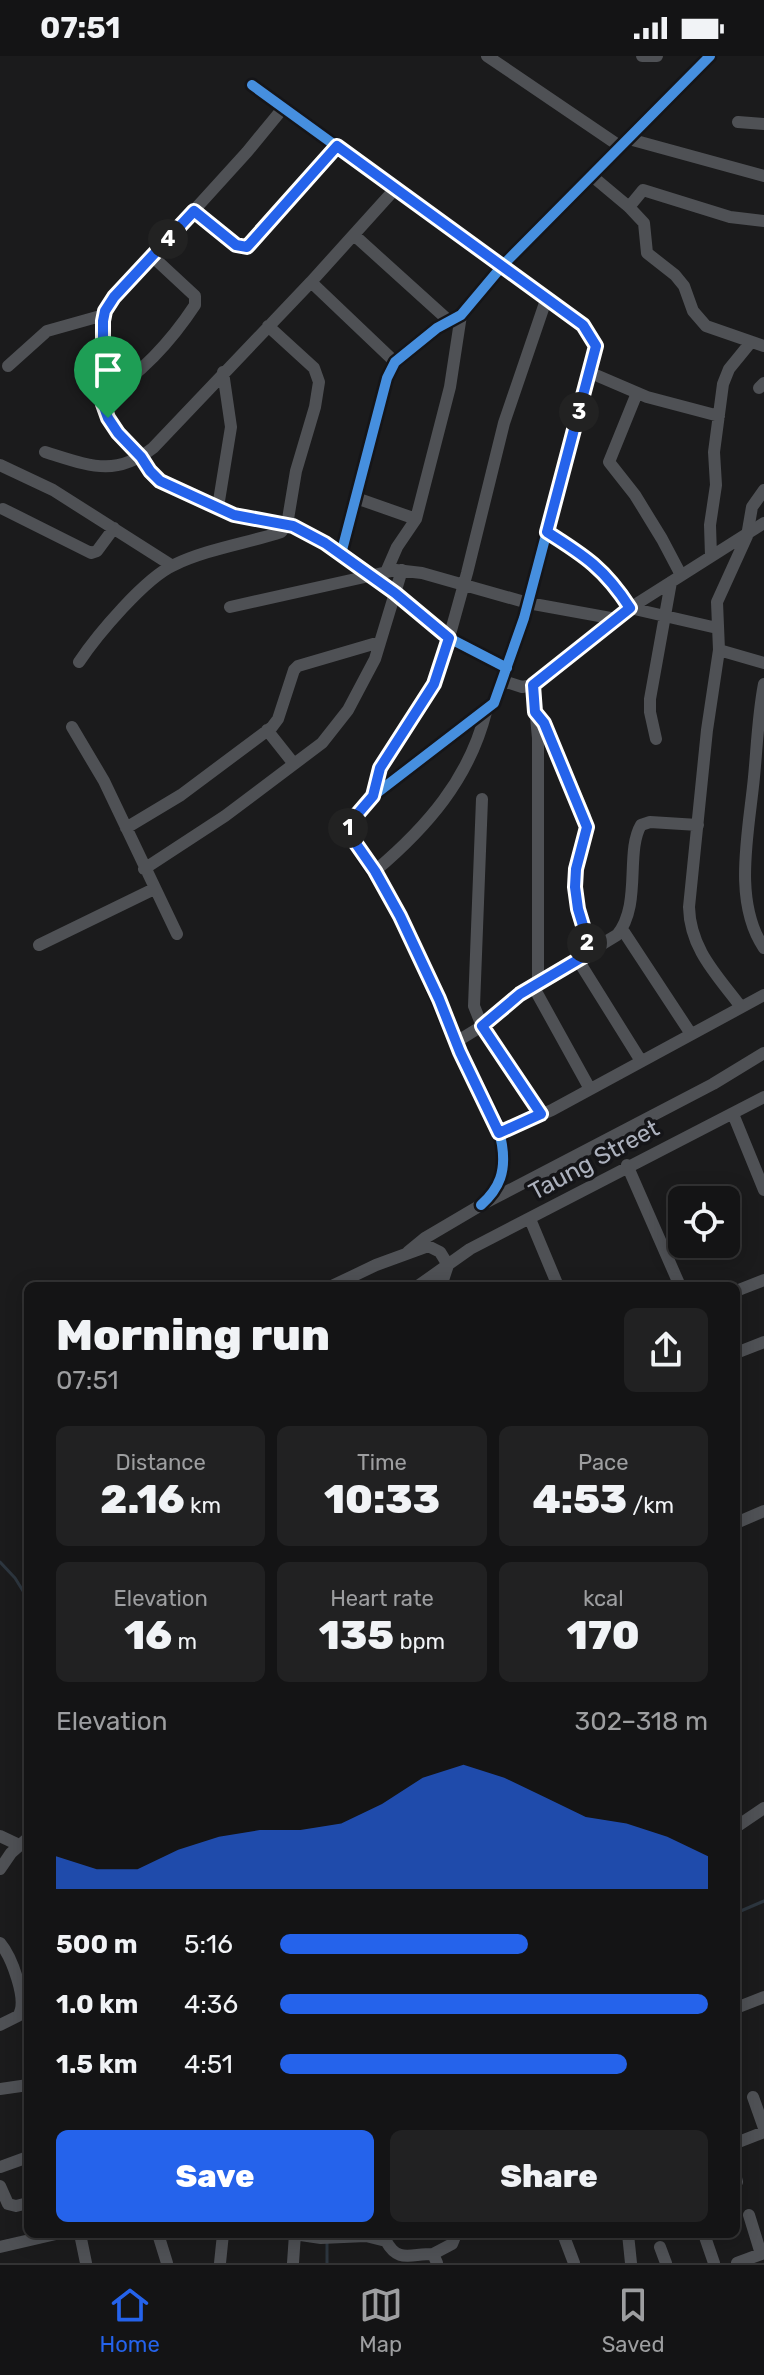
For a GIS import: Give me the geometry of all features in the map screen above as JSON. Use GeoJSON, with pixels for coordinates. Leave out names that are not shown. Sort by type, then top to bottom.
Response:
{"type":"FeatureCollection","features":[{"type":"Feature","properties":{"kind":"street"},"geometry":{"type":"LineString","coordinates":[[487,56],[625,143],[764,176]]}},
{"type":"Feature","properties":{"kind":"street"},"geometry":{"type":"LineString","coordinates":[[642,56],[657,56]]}},
{"type":"Feature","properties":{"kind":"street"},"geometry":{"type":"LineString","coordinates":[[341,554],[387,378],[395,362],[454,318],[710,56]]}},
{"type":"Feature","properties":{"kind":"street"},"geometry":{"type":"LineString","coordinates":[[252,85],[583,325],[596,346],[528,603],[494,703],[373,796],[348,825],[350,835],[400,916],[499,1133],[503,1153],[502,1177],[493,1194],[481,1205]]}},
{"type":"Feature","properties":{"kind":"street"},"geometry":{"type":"LineString","coordinates":[[284,107],[114,297],[104,315],[102,397],[108,418],[160,481],[250,520],[301,529],[341,554],[449,638],[522,687],[533,685],[630,608],[764,523]]}},
{"type":"Feature","properties":{"kind":"street"},"geometry":{"type":"LineString","coordinates":[[738,122],[764,124]]}},
{"type":"Feature","properties":{"kind":"street"},"geometry":{"type":"LineString","coordinates":[[194,211],[236,245],[247,247],[337,146]]}},
{"type":"Feature","properties":{"kind":"street"},"geometry":{"type":"LineString","coordinates":[[592,176],[644,223],[647,253],[684,286],[698,318],[706,326],[764,346]]}},
{"type":"Feature","properties":{"kind":"street"},"geometry":{"type":"LineString","coordinates":[[45,452],[108,468],[122,466],[153,448],[395,189]]}},
{"type":"Feature","properties":{"kind":"street"},"geometry":{"type":"LineString","coordinates":[[629,207],[643,190],[730,217],[764,221]]}},
{"type":"Feature","properties":{"kind":"street"},"geometry":{"type":"LineString","coordinates":[[354,235],[454,318]]}},
{"type":"Feature","properties":{"kind":"street"},"geometry":{"type":"LineString","coordinates":[[102,397],[130,378],[164,345],[195,305],[195,296],[152,256]]}},
{"type":"Feature","properties":{"kind":"street"},"geometry":{"type":"LineString","coordinates":[[311,282],[395,362]]}},
{"type":"Feature","properties":{"kind":"street"},"geometry":{"type":"LineString","coordinates":[[373,796],[380,768],[434,684],[464,585],[504,423],[546,300]]}},
{"type":"Feature","properties":{"kind":"street"},"geometry":{"type":"LineString","coordinates":[[8,366],[47,331],[104,315]]}},
{"type":"Feature","properties":{"kind":"street"},"geometry":{"type":"LineString","coordinates":[[387,570],[397,547],[416,519],[450,387],[454,318]]}},
{"type":"Feature","properties":{"kind":"street"},"geometry":{"type":"LineString","coordinates":[[79,662],[100,633],[171,565],[281,532],[287,525],[296,471],[315,407],[319,378],[314,368],[268,326]]}},
{"type":"Feature","properties":{"kind":"street"},"geometry":{"type":"LineString","coordinates":[[711,556],[710,525],[716,485],[714,452],[723,384],[729,369],[751,342]]}},
{"type":"Feature","properties":{"kind":"street"},"geometry":{"type":"LineString","coordinates":[[218,507],[231,427],[223,372]]}},
{"type":"Feature","properties":{"kind":"street"},"geometry":{"type":"LineString","coordinates":[[591,373],[637,393],[719,416]]}},
{"type":"Feature","properties":{"kind":"street"},"geometry":{"type":"LineString","coordinates":[[637,393],[609,462],[635,495],[676,578],[650,699],[656,739]]}},
{"type":"Feature","properties":{"kind":"street"},"geometry":{"type":"LineString","coordinates":[[0,465],[53,490],[171,565]]}},
{"type":"Feature","properties":{"kind":"street"},"geometry":{"type":"LineString","coordinates":[[741,1007],[698,948],[690,928],[690,892],[719,650],[719,595],[747,536],[752,507],[764,490]]}},
{"type":"Feature","properties":{"kind":"street"},"geometry":{"type":"LineString","coordinates":[[356,498],[416,519]]}},
{"type":"Feature","properties":{"kind":"street"},"geometry":{"type":"LineString","coordinates":[[3,509],[91,553],[97,551],[114,528]]}},
{"type":"Feature","properties":{"kind":"street"},"geometry":{"type":"LineString","coordinates":[[547,532],[604,572],[630,608],[717,628]]}},
{"type":"Feature","properties":{"kind":"street"},"geometry":{"type":"LineString","coordinates":[[144,869],[180,847],[322,743],[348,710],[375,659],[402,570]]}},
{"type":"Feature","properties":{"kind":"street"},"geometry":{"type":"LineString","coordinates":[[230,607],[366,574],[402,570],[528,603],[616,619]]}},
{"type":"Feature","properties":{"kind":"street"},"geometry":{"type":"LineString","coordinates":[[126,828],[181,795],[267,730],[278,719],[298,666],[380,642]]}},
{"type":"Feature","properties":{"kind":"street"},"geometry":{"type":"LineString","coordinates":[[719,650],[764,663]]}},
{"type":"Feature","properties":{"kind":"street"},"geometry":{"type":"LineString","coordinates":[[764,684],[746,862],[750,915],[757,938],[764,948]]}},
{"type":"Feature","properties":{"kind":"street"},"geometry":{"type":"LineString","coordinates":[[533,685],[538,738],[535,985],[590,1089]]}},
{"type":"Feature","properties":{"kind":"street"},"geometry":{"type":"LineString","coordinates":[[375,871],[409,842],[439,807],[478,743],[486,712]]}},
{"type":"Feature","properties":{"kind":"street"},"geometry":{"type":"LineString","coordinates":[[535,712],[544,723],[585,816],[587,827],[576,869],[575,887],[591,952]]}},
{"type":"Feature","properties":{"kind":"street"},"geometry":{"type":"LineString","coordinates":[[72,727],[94,761],[177,934]]}},
{"type":"Feature","properties":{"kind":"street"},"geometry":{"type":"LineString","coordinates":[[267,730],[294,764]]}},
{"type":"Feature","properties":{"kind":"street"},"geometry":{"type":"LineString","coordinates":[[482,799],[474,1006],[482,1026],[541,1114]]}},
{"type":"Feature","properties":{"kind":"street"},"geometry":{"type":"LineString","coordinates":[[456,1042],[482,1026],[510,1001],[609,941],[622,929],[630,905],[636,838],[641,825],[650,822],[698,825]]}},
{"type":"Feature","properties":{"kind":"street"},"geometry":{"type":"LineString","coordinates":[[39,945],[154,889]]}},
{"type":"Feature","properties":{"kind":"street"},"geometry":{"type":"LineString","coordinates":[[622,929],[691,1034]]}},
{"type":"Feature","properties":{"kind":"street"},"geometry":{"type":"LineString","coordinates":[[578,960],[641,1061]]}},
{"type":"Feature","properties":{"kind":"street"},"geometry":{"type":"LineString","coordinates":[[499,1133],[590,1089],[764,995]]}},
{"type":"Feature","properties":{"kind":"street"},"geometry":{"type":"LineString","coordinates":[[408,1252],[425,1238],[481,1205],[713,1084],[764,1053]]}},
{"type":"Feature","properties":{"kind":"street","name":"Taung Street"},"geometry":{"type":"LineString","coordinates":[[424,1282],[470,1249],[530,1219],[537,1212],[764,1097]]}},
{"type":"Feature","properties":{"kind":"street"},"geometry":{"type":"LineString","coordinates":[[733,1114],[764,1190]]}},
{"type":"Feature","properties":{"kind":"street"},"geometry":{"type":"LineString","coordinates":[[627,1165],[678,1282]]}},
{"type":"Feature","properties":{"kind":"street"},"geometry":{"type":"LineString","coordinates":[[530,1219],[556,1282]]}},
{"type":"Feature","properties":{"kind":"street"},"geometry":{"type":"LineString","coordinates":[[341,1282],[428,1246],[435,1248],[448,1265],[442,1282]]}},
{"type":"Feature","properties":{"kind":"street"},"geometry":{"type":"LineString","coordinates":[[740,1289],[764,1280]]}},
{"type":"Feature","properties":{"kind":"street"},"geometry":{"type":"LineString","coordinates":[[740,1351],[764,1342]]}},
{"type":"Feature","properties":{"kind":"street"},"geometry":{"type":"LineString","coordinates":[[740,1521],[764,1511]]}},
{"type":"Feature","properties":{"kind":"street"},"geometry":{"type":"LineString","coordinates":[[740,1824],[764,1808]]}},
{"type":"Feature","properties":{"kind":"street"},"geometry":{"type":"LineString","coordinates":[[0,1836],[23,1842],[0,1869]]}},
{"type":"Feature","properties":{"kind":"street"},"geometry":{"type":"LineString","coordinates":[[0,1943],[9,1956],[22,2006],[18,2016],[0,2025]]}},
{"type":"Feature","properties":{"kind":"street"},"geometry":{"type":"LineString","coordinates":[[740,2006],[764,1997]]}},
{"type":"Feature","properties":{"kind":"street"},"geometry":{"type":"LineString","coordinates":[[4,2090],[24,2086]]}},
{"type":"Feature","properties":{"kind":"street"},"geometry":{"type":"LineString","coordinates":[[740,2141],[764,2130],[753,2097]]}},
{"type":"Feature","properties":{"kind":"street"},"geometry":{"type":"LineString","coordinates":[[0,2167],[24,2158]]}},
{"type":"Feature","properties":{"kind":"street"},"geometry":{"type":"LineString","coordinates":[[0,2186],[8,2204],[24,2204]]}},
{"type":"Feature","properties":{"kind":"street"},"geometry":{"type":"LineString","coordinates":[[737,2263],[763,2253],[749,2215]]}},
{"type":"Feature","properties":{"kind":"street"},"geometry":{"type":"LineString","coordinates":[[0,2247],[39,2238]]}},
{"type":"Feature","properties":{"kind":"street"},"geometry":{"type":"LineString","coordinates":[[81,2238],[86,2263]]}},
{"type":"Feature","properties":{"kind":"street"},"geometry":{"type":"LineString","coordinates":[[159,2238],[167,2263]]}},
{"type":"Feature","properties":{"kind":"street"},"geometry":{"type":"LineString","coordinates":[[220,2263],[223,2238]]}},
{"type":"Feature","properties":{"kind":"street"},"geometry":{"type":"LineString","coordinates":[[293,2263],[295,2238]]}},
{"type":"Feature","properties":{"kind":"street"},"geometry":{"type":"LineString","coordinates":[[321,2238],[347,2238]]}},
{"type":"Feature","properties":{"kind":"street"},"geometry":{"type":"LineString","coordinates":[[388,2238],[392,2254],[400,2259],[420,2254],[435,2259],[454,2238]]}},
{"type":"Feature","properties":{"kind":"street"},"geometry":{"type":"LineString","coordinates":[[565,2238],[574,2263]]}},
{"type":"Feature","properties":{"kind":"street"},"geometry":{"type":"LineString","coordinates":[[628,2238],[631,2263]]}},
{"type":"Feature","properties":{"kind":"street"},"geometry":{"type":"LineString","coordinates":[[705,2238],[714,2263]]}},
{"type":"Feature","properties":{"kind":"street"},"geometry":{"type":"LineString","coordinates":[[660,2247],[666,2263]]}},
{"type":"Feature","properties":{"kind":"waterway"},"geometry":{"type":"LineString","coordinates":[[0,1562],[24,1593]]}},
{"type":"Feature","properties":{"kind":"waterway"},"geometry":{"type":"LineString","coordinates":[[740,1911],[764,1901]]}},
{"type":"Feature","properties":{"kind":"waterway"},"geometry":{"type":"LineString","coordinates":[[327,2242],[327,2263]]}},
{"type":"Feature","properties":{"kind":"cycle path"},"geometry":{"type":"LineString","coordinates":[[507,668],[449,638],[341,554],[387,378],[395,362],[437,328],[461,315],[503,265],[710,56]]}},
{"type":"Feature","properties":{"kind":"cycle path"},"geometry":{"type":"LineString","coordinates":[[252,85],[583,325],[596,346],[524,618],[494,703],[373,796],[348,825],[360,852],[401,918],[500,1134],[502,1171],[493,1192],[481,1205]]}},
{"type":"Feature","properties":{"kind":"route"},"geometry":{"type":"LineString","coordinates":[[337,146],[503,265],[591,334],[596,346],[595,356],[547,532],[604,572],[630,608],[533,685],[535,712],[544,723],[585,816],[587,827],[576,869],[575,887],[591,952],[520,994],[482,1026],[541,1114],[499,1133],[400,916],[350,835],[348,825],[373,796],[380,768],[434,684],[449,638],[395,593],[301,529],[234,515],[160,481],[108,418],[102,397],[103,321],[114,297],[194,211],[236,245],[249,246],[337,146]]}}]}
